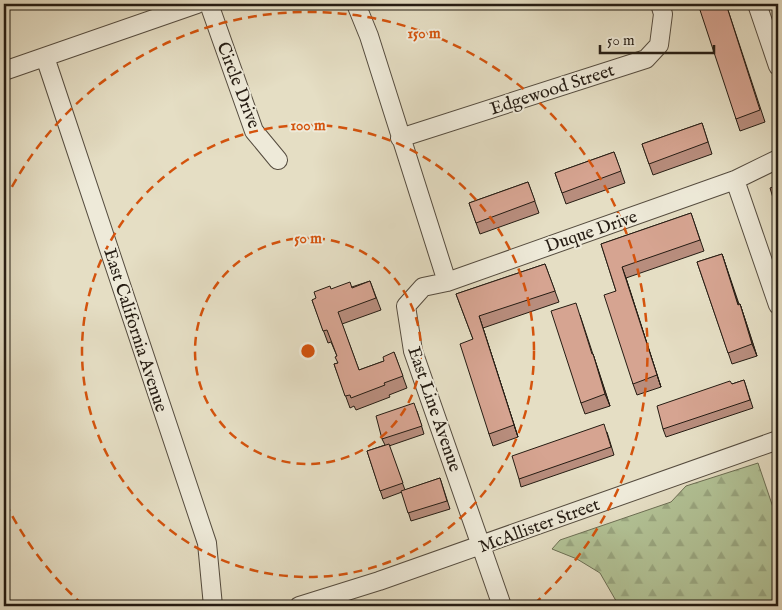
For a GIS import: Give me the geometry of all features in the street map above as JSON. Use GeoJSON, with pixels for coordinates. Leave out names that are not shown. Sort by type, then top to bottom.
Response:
{"type":"FeatureCollection","features":[{"type":"Feature","properties":{"kind":"street"},"geometry":{"type":"LineString","coordinates":[[4,71],[197,4]]}},
{"type":"Feature","properties":{"kind":"street","name":"Circle Drive"},"geometry":{"type":"LineString","coordinates":[[209,4],[254,131],[278,160]]}},
{"type":"Feature","properties":{"kind":"street"},"geometry":{"type":"LineString","coordinates":[[356,4],[369,36],[447,282]]}},
{"type":"Feature","properties":{"kind":"street","name":"Edgewood Street"},"geometry":{"type":"LineString","coordinates":[[400,138],[646,59],[659,45],[663,14],[660,4]]}},
{"type":"Feature","properties":{"kind":"street"},"geometry":{"type":"LineString","coordinates":[[757,4],[773,36],[778,66]]}},
{"type":"Feature","properties":{"kind":"street","name":"East California Avenue"},"geometry":{"type":"LineString","coordinates":[[45,57],[207,543],[212,606]]}},
{"type":"Feature","properties":{"kind":"street","name":"Duque Drive"},"geometry":{"type":"LineString","coordinates":[[447,282],[735,180],[778,159]]}},
{"type":"Feature","properties":{"kind":"street"},"geometry":{"type":"LineString","coordinates":[[735,180],[778,305]]}},
{"type":"Feature","properties":{"kind":"street","name":"East Line Avenue"},"geometry":{"type":"LineString","coordinates":[[447,282],[423,287],[406,306],[413,351],[502,606]]}},
{"type":"Feature","properties":{"kind":"street","name":"McAllister Street"},"geometry":{"type":"LineString","coordinates":[[299,606],[482,545],[778,440]]}},
{"type":"Feature","properties":{"kind":"green space"},"geometry":{"type":"Polygon","coordinates":[[[758,463],[778,522],[778,606],[619,606],[600,573],[577,559],[552,549],[560,540],[671,502],[686,486],[758,463]]]}},
{"type":"Feature","properties":{"kind":"building"},"geometry":{"type":"Polygon","coordinates":[[[698,4],[726,4],[760,110],[736,119],[698,4]]]}},
{"type":"Feature","properties":{"kind":"building"},"geometry":{"type":"Polygon","coordinates":[[[702,123],[708,142],[649,164],[642,144],[702,123]]]}},
{"type":"Feature","properties":{"kind":"building"},"geometry":{"type":"Polygon","coordinates":[[[614,152],[621,171],[562,193],[555,173],[614,152]]]}},
{"type":"Feature","properties":{"kind":"building"},"geometry":{"type":"Polygon","coordinates":[[[528,182],[535,201],[476,223],[469,203],[528,182]]]}},
{"type":"Feature","properties":{"kind":"building"},"geometry":{"type":"Polygon","coordinates":[[[778,185],[778,214],[770,188],[778,185]]]}},
{"type":"Feature","properties":{"kind":"building"},"geometry":{"type":"Polygon","coordinates":[[[691,213],[700,240],[622,267],[657,375],[633,384],[604,295],[616,291],[601,244],[691,213]]]}},
{"type":"Feature","properties":{"kind":"building"},"geometry":{"type":"Polygon","coordinates":[[[722,254],[752,344],[728,353],[697,262],[722,254]]]}},
{"type":"Feature","properties":{"kind":"building"},"geometry":{"type":"Polygon","coordinates":[[[545,264],[555,291],[479,316],[514,425],[489,434],[460,344],[473,339],[456,294],[545,264]]]}},
{"type":"Feature","properties":{"kind":"building"},"geometry":{"type":"Polygon","coordinates":[[[370,281],[376,298],[338,312],[359,370],[384,361],[383,357],[394,352],[403,376],[351,398],[350,395],[345,396],[334,364],[338,363],[335,357],[337,356],[327,330],[323,331],[312,300],[316,298],[314,292],[330,286],[331,289],[350,282],[352,288],[370,281]]]}},
{"type":"Feature","properties":{"kind":"building"},"geometry":{"type":"Polygon","coordinates":[[[576,303],[605,394],[581,403],[551,311],[576,303]]]}},
{"type":"Feature","properties":{"kind":"building"},"geometry":{"type":"Polygon","coordinates":[[[744,380],[750,400],[663,429],[657,406],[730,381],[732,384],[744,380]]]}},
{"type":"Feature","properties":{"kind":"building"},"geometry":{"type":"Polygon","coordinates":[[[414,403],[422,426],[382,439],[376,416],[414,403]]]}},
{"type":"Feature","properties":{"kind":"building"},"geometry":{"type":"Polygon","coordinates":[[[604,424],[611,447],[519,479],[512,456],[604,424]]]}},
{"type":"Feature","properties":{"kind":"building"},"geometry":{"type":"Polygon","coordinates":[[[389,444],[403,483],[380,491],[367,451],[389,444]]]}},
{"type":"Feature","properties":{"kind":"building"},"geometry":{"type":"Polygon","coordinates":[[[778,457],[778,469],[775,458],[778,457]]]}},
{"type":"Feature","properties":{"kind":"building"},"geometry":{"type":"Polygon","coordinates":[[[440,478],[447,501],[408,513],[401,491],[440,478]]]}}]}
